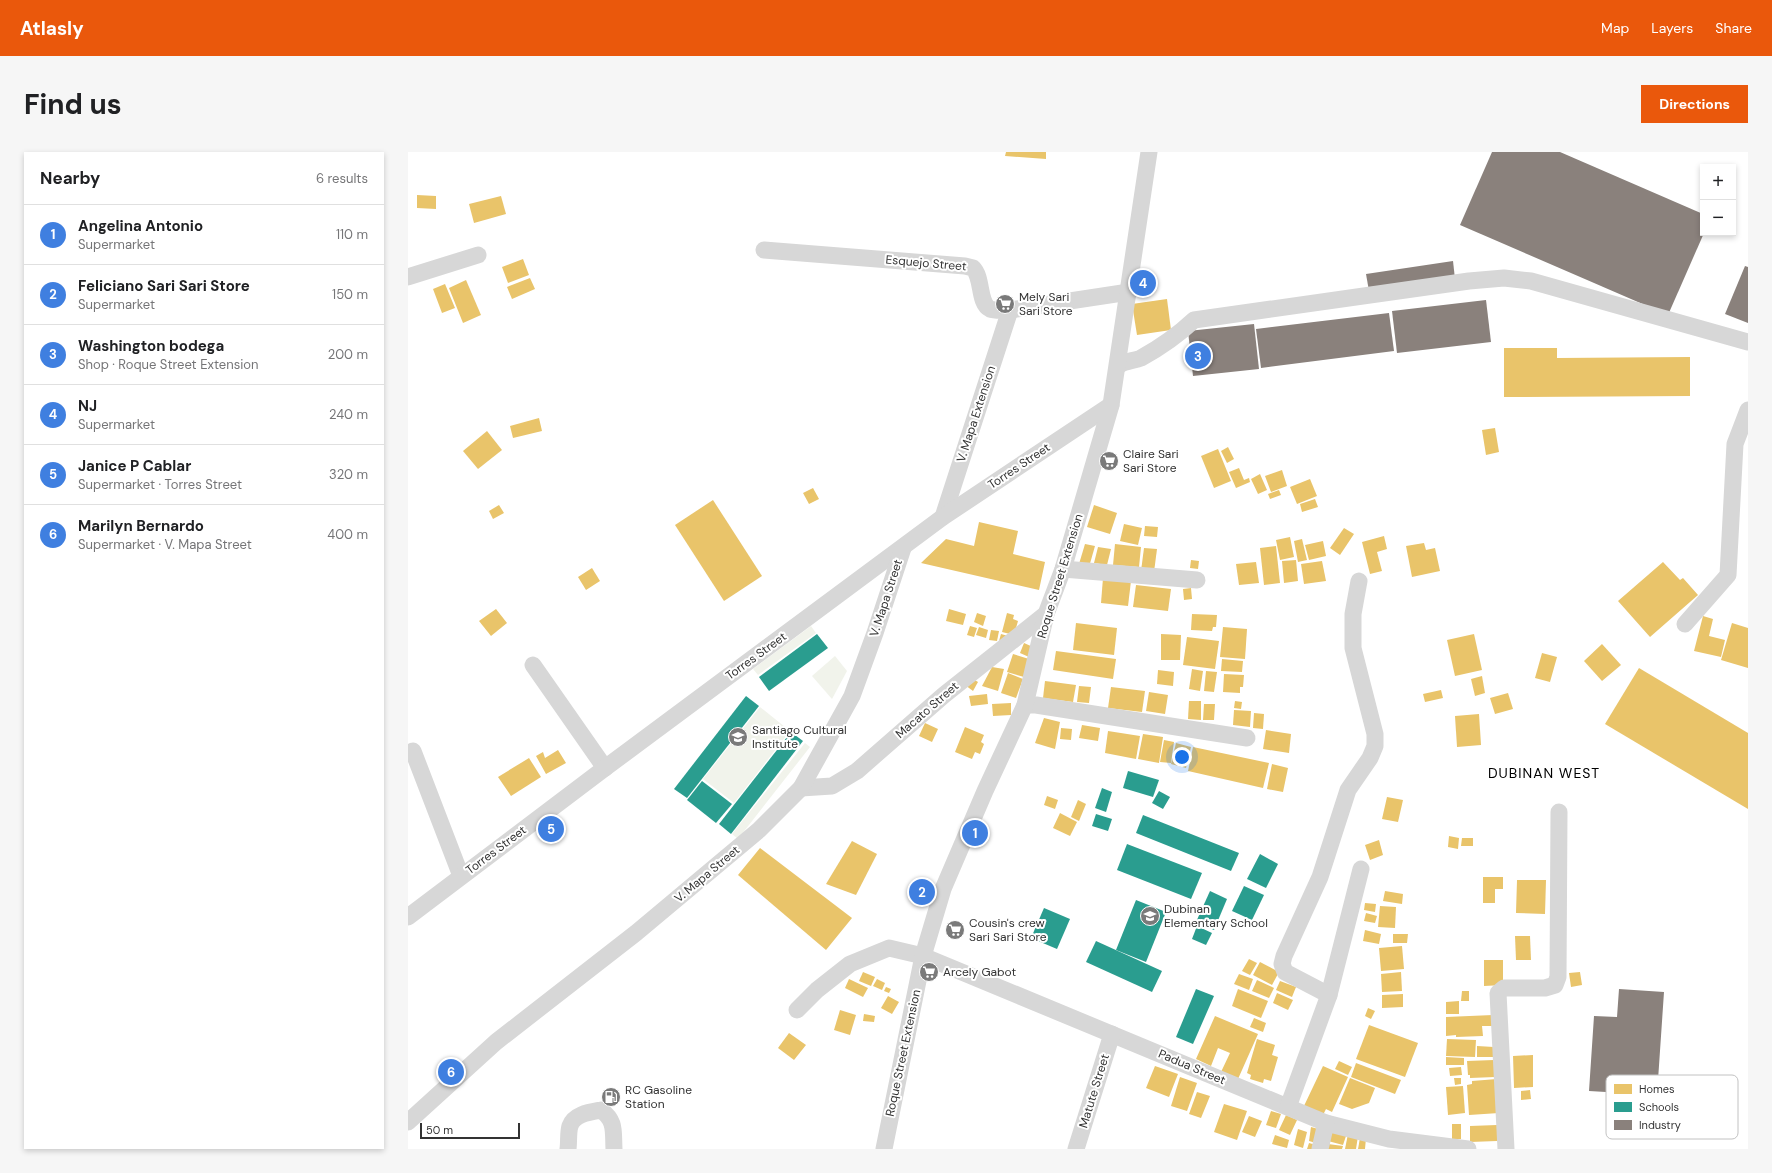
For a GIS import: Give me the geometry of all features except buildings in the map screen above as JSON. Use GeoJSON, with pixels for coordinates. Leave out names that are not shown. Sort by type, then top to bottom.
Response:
{"type":"FeatureCollection","features":[{"type":"Feature","properties":{"kind":"street","name":"Roque Street Extension"},"geometry":{"type":"LineString","coordinates":[[884,1149],[923,956],[943,889],[985,791],[1025,705],[1046,614],[1064,569],[1111,405],[1149,152]]}},
{"type":"Feature","properties":{"kind":"street","name":"Esquejo Street"},"geometry":{"type":"LineString","coordinates":[[764,250],[965,266],[973,268],[977,272],[983,298],[988,308],[991,309],[1010,310],[1129,292]]}},
{"type":"Feature","properties":{"kind":"street"},"geometry":{"type":"LineString","coordinates":[[408,277],[478,255]]}},
{"type":"Feature","properties":{"kind":"street"},"geometry":{"type":"LineString","coordinates":[[1118,366],[1140,358],[1171,340],[1194,320],[1469,281],[1504,278],[1531,281],[1748,342]]}},
{"type":"Feature","properties":{"kind":"street","name":"V. Mapa Extension"},"geometry":{"type":"LineString","coordinates":[[943,517],[1010,310]]}},
{"type":"Feature","properties":{"kind":"street","name":"Torres Street"},"geometry":{"type":"LineString","coordinates":[[408,917],[605,768],[943,517],[1111,405]]}},
{"type":"Feature","properties":{"kind":"street"},"geometry":{"type":"LineString","coordinates":[[1685,624],[1728,575],[1735,444],[1748,410]]}},
{"type":"Feature","properties":{"kind":"street","name":"V. Mapa Street"},"geometry":{"type":"LineString","coordinates":[[408,1122],[496,1042],[636,933],[759,830],[801,788],[852,696],[875,633],[903,548]]}},
{"type":"Feature","properties":{"kind":"street"},"geometry":{"type":"LineString","coordinates":[[1064,569],[1197,580]]}},
{"type":"Feature","properties":{"kind":"street"},"geometry":{"type":"LineString","coordinates":[[1329,995],[1285,972],[1282,964],[1284,956],[1320,877],[1348,790],[1370,758],[1375,746],[1375,734],[1353,648],[1353,614],[1359,581]]}},
{"type":"Feature","properties":{"kind":"street","name":"Macato Street"},"geometry":{"type":"LineString","coordinates":[[801,788],[832,786],[857,771],[944,695],[1046,614]]}},
{"type":"Feature","properties":{"kind":"street"},"geometry":{"type":"LineString","coordinates":[[533,665],[605,768]]}},
{"type":"Feature","properties":{"kind":"street"},"geometry":{"type":"LineString","coordinates":[[1025,705],[1036,705],[1247,738]]}},
{"type":"Feature","properties":{"kind":"street"},"geometry":{"type":"LineString","coordinates":[[413,751],[461,876]]}},
{"type":"Feature","properties":{"kind":"street"},"geometry":{"type":"LineString","coordinates":[[1506,1149],[1498,993],[1504,988],[1545,988],[1555,985],[1558,977],[1559,812]]}},
{"type":"Feature","properties":{"kind":"street"},"geometry":{"type":"LineString","coordinates":[[1288,1107],[1329,995],[1361,869]]}},
{"type":"Feature","properties":{"kind":"street","name":"Padua Street"},"geometry":{"type":"LineString","coordinates":[[797,1010],[806,999],[850,964],[889,948],[923,956],[1326,1123],[1389,1138],[1468,1149]]}},
{"type":"Feature","properties":{"kind":"street","name":"Matute Street"},"geometry":{"type":"LineString","coordinates":[[1076,1149],[1112,1034]]}},
{"type":"Feature","properties":{"kind":"street"},"geometry":{"type":"LineString","coordinates":[[568,1149],[570,1125],[577,1117],[587,1112],[601,1110],[608,1116],[613,1124],[614,1149]]}},
{"type":"Feature","properties":{"kind":"street"},"geometry":{"type":"LineString","coordinates":[[1320,1149],[1326,1123]]}},
{"type":"Feature","properties":{"kind":"shaded area"},"geometry":{"type":"Polygon","coordinates":[[[811,626],[816,633],[758,675],[753,669],[811,626]]]}},
{"type":"Feature","properties":{"kind":"shaded area"},"geometry":{"type":"Polygon","coordinates":[[[835,656],[847,671],[832,699],[812,676],[835,656]]]}},
{"type":"Feature","properties":{"kind":"shaded area"},"geometry":{"type":"Polygon","coordinates":[[[760,707],[790,731],[734,803],[703,779],[760,707]]]}},
{"type":"Feature","properties":{"kind":"shaded area"},"geometry":{"type":"Polygon","coordinates":[[[805,743],[810,747],[738,839],[732,834],[805,743]]]}},
{"type":"Feature","properties":{"kind":"place","name":"NJ"},"geometry":{"type":"Point","coordinates":[1143,283]}},
{"type":"Feature","properties":{"kind":"place","name":"Mely Sari Sari Store"},"geometry":{"type":"Point","coordinates":[1005,304]}},
{"type":"Feature","properties":{"kind":"place","name":"Washington bodega"},"geometry":{"type":"Point","coordinates":[1198,356]}},
{"type":"Feature","properties":{"kind":"place","name":"Claire Sari Sari Store"},"geometry":{"type":"Point","coordinates":[1109,461]}},
{"type":"Feature","properties":{"kind":"place","name":"Santiago Cultural Institute"},"geometry":{"type":"Point","coordinates":[738,737]}},
{"type":"Feature","properties":{"kind":"place","name":"Janice P Cablar"},"geometry":{"type":"Point","coordinates":[551,829]}},
{"type":"Feature","properties":{"kind":"place","name":"Angelina Antonio"},"geometry":{"type":"Point","coordinates":[975,833]}},
{"type":"Feature","properties":{"kind":"place","name":"Feliciano Sari Sari Store"},"geometry":{"type":"Point","coordinates":[922,892]}},
{"type":"Feature","properties":{"kind":"place","name":"Dubinan Elementary School"},"geometry":{"type":"Point","coordinates":[1150,916]}},
{"type":"Feature","properties":{"kind":"place","name":"Cousin's crew Sari Sari Store"},"geometry":{"type":"Point","coordinates":[955,930]}},
{"type":"Feature","properties":{"kind":"place","name":"Arcely Gabot"},"geometry":{"type":"Point","coordinates":[929,972]}},
{"type":"Feature","properties":{"kind":"place","name":"Marilyn Bernardo"},"geometry":{"type":"Point","coordinates":[451,1072]}},
{"type":"Feature","properties":{"kind":"place","name":"RC Gasoline Station"},"geometry":{"type":"Point","coordinates":[611,1097]}},
{"type":"Feature","properties":{"kind":"district","name":"DUBINAN WEST"},"geometry":{"type":"Point","coordinates":[1544,773]}}]}
